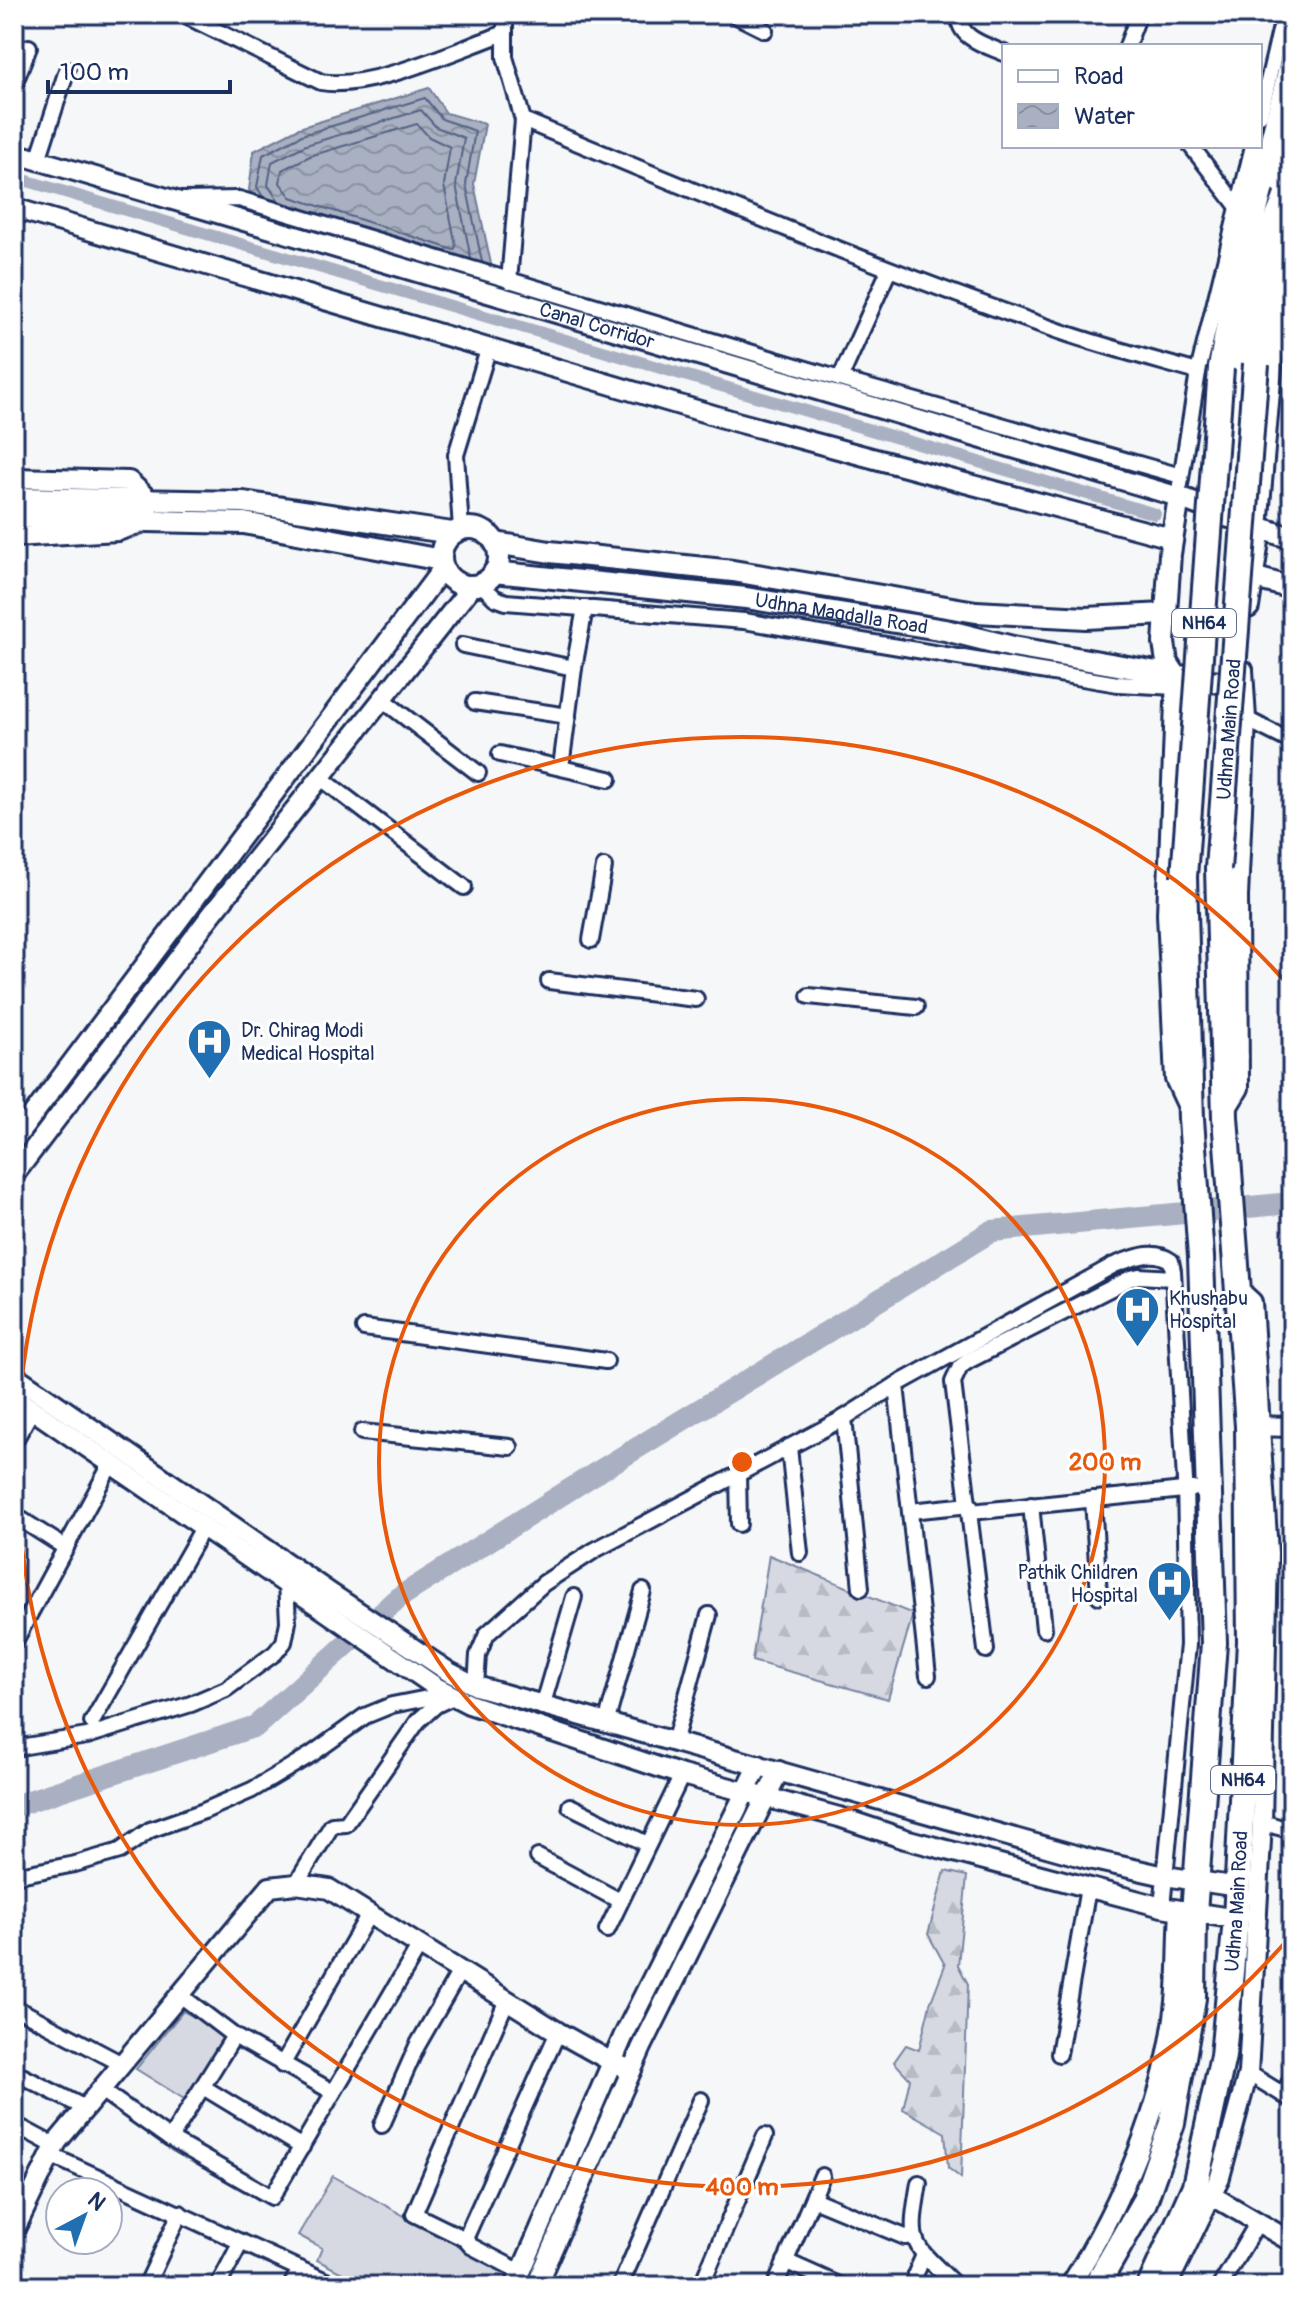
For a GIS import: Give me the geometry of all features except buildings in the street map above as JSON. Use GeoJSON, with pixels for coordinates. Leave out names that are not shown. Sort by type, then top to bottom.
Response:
{"type":"FeatureCollection","features":[{"type":"Feature","properties":{"kind":"highway","name":"NH64"},"geometry":{"type":"LineString","coordinates":[[1096,2286],[1144,2202],[1172,2123],[1193,1998],[1179,1910],[1197,1882],[1214,1643],[1197,1489],[1201,1257],[1191,1116],[1184,877],[1204,634],[1210,370],[1236,285],[1292,65]]}},
{"type":"Feature","properties":{"kind":"highway","name":"Udhna Main Road"},"geometry":{"type":"LineString","coordinates":[[1150,2286],[1203,2191],[1223,2056],[1236,1919],[1250,1641],[1255,1426],[1239,1290],[1225,1114],[1218,869],[1256,364],[1292,202]]}},
{"type":"Feature","properties":{"kind":"main road"},"geometry":{"type":"LineString","coordinates":[[1229,517],[1243,342],[1268,236],[1272,194],[1292,117]]}},
{"type":"Feature","properties":{"kind":"main road"},"geometry":{"type":"LineString","coordinates":[[1268,236],[1283,200],[1292,165]]}},
{"type":"Feature","properties":{"kind":"main road"},"geometry":{"type":"LineString","coordinates":[[1179,680],[1164,653],[1171,538],[1179,497],[1292,538]]}},
{"type":"Feature","properties":{"kind":"main road"},"geometry":{"type":"LineString","coordinates":[[14,498],[109,508]]}},
{"type":"Feature","properties":{"kind":"main road"},"geometry":{"type":"LineString","coordinates":[[14,517],[109,508],[148,499],[243,502],[456,531],[481,530],[496,543],[550,552],[733,571],[976,612],[1086,618],[1165,614]]}},
{"type":"Feature","properties":{"kind":"main road","name":"Udhna Magdalla Road"},"geometry":{"type":"LineString","coordinates":[[109,508],[147,521],[244,523],[442,564],[455,582],[482,581],[746,598],[945,630],[1013,647],[1179,680],[1222,682],[1243,670]]}},
{"type":"Feature","properties":{"kind":"main road"},"geometry":{"type":"LineString","coordinates":[[1243,670],[1260,528]]}},
{"type":"Feature","properties":{"kind":"main road"},"geometry":{"type":"LineString","coordinates":[[442,564],[441,550],[456,531]]}},
{"type":"Feature","properties":{"kind":"main road"},"geometry":{"type":"LineString","coordinates":[[482,581],[498,563],[496,543]]}},
{"type":"Feature","properties":{"kind":"main road"},"geometry":{"type":"LineString","coordinates":[[1252,577],[1292,588]]}},
{"type":"Feature","properties":{"kind":"street"},"geometry":{"type":"LineString","coordinates":[[182,14],[321,82],[337,85],[366,81],[505,33]]}},
{"type":"Feature","properties":{"kind":"street"},"geometry":{"type":"LineString","coordinates":[[505,14],[505,57],[523,120],[509,281]]}},
{"type":"Feature","properties":{"kind":"street"},"geometry":{"type":"LineString","coordinates":[[733,14],[765,30]]}},
{"type":"Feature","properties":{"kind":"street"},"geometry":{"type":"LineString","coordinates":[[959,14],[958,22],[973,40],[1002,52]]}},
{"type":"Feature","properties":{"kind":"street"},"geometry":{"type":"LineString","coordinates":[[1128,44],[1139,14]]}},
{"type":"Feature","properties":{"kind":"street"},"geometry":{"type":"LineString","coordinates":[[1262,107],[1284,14]]}},
{"type":"Feature","properties":{"kind":"street"},"geometry":{"type":"LineString","coordinates":[[14,85],[29,47]]}},
{"type":"Feature","properties":{"kind":"street"},"geometry":{"type":"LineString","coordinates":[[38,160],[67,70]]}},
{"type":"Feature","properties":{"kind":"street"},"geometry":{"type":"LineString","coordinates":[[523,120],[889,270],[1062,332],[1210,370]]}},
{"type":"Feature","properties":{"kind":"street"},"geometry":{"type":"LineString","coordinates":[[1193,148],[1238,207]]}},
{"type":"Feature","properties":{"kind":"street"},"geometry":{"type":"LineString","coordinates":[[1179,497],[1181,476],[1210,370],[1238,207],[1253,148]]}},
{"type":"Feature","properties":{"kind":"street","name":"Canal Corridor"},"geometry":{"type":"LineString","coordinates":[[14,153],[1179,497]]}},
{"type":"Feature","properties":{"kind":"street"},"geometry":{"type":"LineString","coordinates":[[178,201],[239,199],[840,379],[1181,476]]}},
{"type":"Feature","properties":{"kind":"street"},"geometry":{"type":"LineString","coordinates":[[14,208],[737,422],[1171,538]]}},
{"type":"Feature","properties":{"kind":"street"},"geometry":{"type":"LineString","coordinates":[[1260,528],[1292,264]]}},
{"type":"Feature","properties":{"kind":"street"},"geometry":{"type":"LineString","coordinates":[[840,379],[889,270]]}},
{"type":"Feature","properties":{"kind":"street"},"geometry":{"type":"LineString","coordinates":[[456,531],[456,455],[488,350]]}},
{"type":"Feature","properties":{"kind":"street"},"geometry":{"type":"LineString","coordinates":[[14,478],[129,481],[148,499],[147,521],[118,531],[14,537]]}},
{"type":"Feature","properties":{"kind":"street"},"geometry":{"type":"LineString","coordinates":[[14,1140],[442,564]]}},
{"type":"Feature","properties":{"kind":"street"},"geometry":{"type":"LineString","coordinates":[[14,1175],[199,931],[482,581],[495,598],[506,602],[744,621],[1118,684],[1179,680],[1167,914],[1175,1079],[1191,1116]]}},
{"type":"Feature","properties":{"kind":"street"},"geometry":{"type":"LineString","coordinates":[[561,767],[585,608]]}},
{"type":"Feature","properties":{"kind":"street"},"geometry":{"type":"LineString","coordinates":[[463,645],[574,668]]}},
{"type":"Feature","properties":{"kind":"street"},"geometry":{"type":"LineString","coordinates":[[1225,1114],[1239,1088],[1238,897],[1246,719],[1243,670]]}},
{"type":"Feature","properties":{"kind":"street"},"geometry":{"type":"LineString","coordinates":[[383,700],[478,773]]}},
{"type":"Feature","properties":{"kind":"street"},"geometry":{"type":"LineString","coordinates":[[475,702],[568,716]]}},
{"type":"Feature","properties":{"kind":"street"},"geometry":{"type":"LineString","coordinates":[[1246,719],[1292,742]]}},
{"type":"Feature","properties":{"kind":"street"},"geometry":{"type":"LineString","coordinates":[[500,754],[609,779]]}},
{"type":"Feature","properties":{"kind":"street"},"geometry":{"type":"LineString","coordinates":[[321,778],[464,887]]}},
{"type":"Feature","properties":{"kind":"street"},"geometry":{"type":"LineString","coordinates":[[591,940],[604,867]]}},
{"type":"Feature","properties":{"kind":"street"},"geometry":{"type":"LineString","coordinates":[[549,981],[696,999]]}},
{"type":"Feature","properties":{"kind":"street"},"geometry":{"type":"LineString","coordinates":[[809,996],[916,1007]]}},
{"type":"Feature","properties":{"kind":"street"},"geometry":{"type":"LineString","coordinates":[[476,1686],[478,1655],[487,1634],[544,1583],[595,1550],[844,1418],[896,1385],[1114,1265],[1144,1255],[1162,1255],[1171,1261],[1197,1489],[1188,1645],[1165,1876],[1179,1910],[1176,2003],[1163,2071],[1124,2188],[1070,2286]]}},
{"type":"Feature","properties":{"kind":"street"},"geometry":{"type":"LineString","coordinates":[[986,1650],[953,1382],[960,1367],[1131,1278],[1173,1278]]}},
{"type":"Feature","properties":{"kind":"street"},"geometry":{"type":"LineString","coordinates":[[364,1328],[606,1361]]}},
{"type":"Feature","properties":{"kind":"street"},"geometry":{"type":"LineString","coordinates":[[14,1375],[325,1600],[446,1693],[682,1775],[747,1794],[1088,1888],[1179,1910],[1236,1919]]}},
{"type":"Feature","properties":{"kind":"street"},"geometry":{"type":"LineString","coordinates":[[896,1385],[928,1676]]}},
{"type":"Feature","properties":{"kind":"street"},"geometry":{"type":"LineString","coordinates":[[14,1397],[286,1583],[325,1600],[476,1686],[1089,1859],[1165,1876],[1238,1887]]}},
{"type":"Feature","properties":{"kind":"street"},"geometry":{"type":"LineString","coordinates":[[14,1442],[32,1410]]}},
{"type":"Feature","properties":{"kind":"street"},"geometry":{"type":"LineString","coordinates":[[844,1418],[861,1588]]}},
{"type":"Feature","properties":{"kind":"street"},"geometry":{"type":"LineString","coordinates":[[1167,2286],[1203,2191],[1220,2177],[1248,2073],[1262,1822],[1268,1553],[1255,1426],[1292,1427]]}},
{"type":"Feature","properties":{"kind":"street"},"geometry":{"type":"LineString","coordinates":[[362,1432],[510,1447]]}},
{"type":"Feature","properties":{"kind":"street"},"geometry":{"type":"LineString","coordinates":[[789,1447],[800,1553]]}},
{"type":"Feature","properties":{"kind":"street"},"geometry":{"type":"LineString","coordinates":[[14,1643],[112,1462]]}},
{"type":"Feature","properties":{"kind":"street"},"geometry":{"type":"LineString","coordinates":[[738,1473],[739,1524]]}},
{"type":"Feature","properties":{"kind":"street"},"geometry":{"type":"LineString","coordinates":[[910,1511],[1031,1505],[1197,1489]]}},
{"type":"Feature","properties":{"kind":"street"},"geometry":{"type":"LineString","coordinates":[[1093,1499],[1099,1596]]}},
{"type":"Feature","properties":{"kind":"street"},"geometry":{"type":"LineString","coordinates":[[1031,1505],[1044,1629]]}},
{"type":"Feature","properties":{"kind":"street"},"geometry":{"type":"LineString","coordinates":[[14,1515],[66,1548]]}},
{"type":"Feature","properties":{"kind":"street"},"geometry":{"type":"LineString","coordinates":[[92,1722],[204,1526]]}},
{"type":"Feature","properties":{"kind":"street"},"geometry":{"type":"LineString","coordinates":[[14,1748],[87,1736],[191,1704],[226,1689],[275,1653],[284,1642],[288,1622],[286,1583]]}},
{"type":"Feature","properties":{"kind":"street"},"geometry":{"type":"LineString","coordinates":[[606,1724],[643,1591]]}},
{"type":"Feature","properties":{"kind":"street"},"geometry":{"type":"LineString","coordinates":[[542,1707],[574,1597]]}},
{"type":"Feature","properties":{"kind":"street"},"geometry":{"type":"LineString","coordinates":[[14,1610],[28,1618]]}},
{"type":"Feature","properties":{"kind":"street"},"geometry":{"type":"LineString","coordinates":[[674,1743],[709,1615]]}},
{"type":"Feature","properties":{"kind":"street"},"geometry":{"type":"LineString","coordinates":[[14,1876],[120,1851],[150,1830],[252,1790],[312,1754],[365,1716],[392,1705],[446,1693]]}},
{"type":"Feature","properties":{"kind":"street"},"geometry":{"type":"LineString","coordinates":[[296,1884],[332,1825],[346,1824],[418,1721],[446,1693]]}},
{"type":"Feature","properties":{"kind":"street"},"geometry":{"type":"LineString","coordinates":[[507,2000],[414,2214],[465,2239],[518,2279],[629,2024],[759,1765]]}},
{"type":"Feature","properties":{"kind":"street"},"geometry":{"type":"LineString","coordinates":[[536,2286],[631,2070],[779,1771]]}},
{"type":"Feature","properties":{"kind":"street"},"geometry":{"type":"LineString","coordinates":[[607,1930],[682,1775]]}},
{"type":"Feature","properties":{"kind":"street"},"geometry":{"type":"LineString","coordinates":[[570,1806],[647,1844]]}},
{"type":"Feature","properties":{"kind":"street"},"geometry":{"type":"LineString","coordinates":[[1262,1822],[1292,1831]]}},
{"type":"Feature","properties":{"kind":"street"},"geometry":{"type":"LineString","coordinates":[[538,1857],[620,1901]]}},
{"type":"Feature","properties":{"kind":"street"},"geometry":{"type":"LineString","coordinates":[[14,2231],[52,2151],[270,1887],[296,1884],[329,1889],[558,2032],[631,2070]]}},
{"type":"Feature","properties":{"kind":"street"},"geometry":{"type":"LineString","coordinates":[[1059,2054],[1088,1888]]}},
{"type":"Feature","properties":{"kind":"street"},"geometry":{"type":"LineString","coordinates":[[282,2065],[369,1914]]}},
{"type":"Feature","properties":{"kind":"street"},"geometry":{"type":"LineString","coordinates":[[101,2090],[170,2139],[272,2197],[420,1945]]}},
{"type":"Feature","properties":{"kind":"street"},"geometry":{"type":"LineString","coordinates":[[382,2125],[417,2046],[460,1971]]}},
{"type":"Feature","properties":{"kind":"street"},"geometry":{"type":"LineString","coordinates":[[180,1995],[234,2036],[333,2092]]}},
{"type":"Feature","properties":{"kind":"street"},"geometry":{"type":"LineString","coordinates":[[14,2007],[122,2064]]}},
{"type":"Feature","properties":{"kind":"street"},"geometry":{"type":"LineString","coordinates":[[465,2239],[558,2032]]}},
{"type":"Feature","properties":{"kind":"street"},"geometry":{"type":"LineString","coordinates":[[170,2139],[234,2036]]}},
{"type":"Feature","properties":{"kind":"street"},"geometry":{"type":"LineString","coordinates":[[14,2072],[85,2108]]}},
{"type":"Feature","properties":{"kind":"street"},"geometry":{"type":"LineString","coordinates":[[1248,2073],[1288,2098],[1292,2078]]}},
{"type":"Feature","properties":{"kind":"street"},"geometry":{"type":"LineString","coordinates":[[203,2087],[302,2147]]}},
{"type":"Feature","properties":{"kind":"street"},"geometry":{"type":"LineString","coordinates":[[620,2286],[701,2100]]}},
{"type":"Feature","properties":{"kind":"street"},"geometry":{"type":"LineString","coordinates":[[14,2124],[52,2151],[337,2286]]}},
{"type":"Feature","properties":{"kind":"street"},"geometry":{"type":"LineString","coordinates":[[701,2286],[765,2136]]}},
{"type":"Feature","properties":{"kind":"street"},"geometry":{"type":"LineString","coordinates":[[775,2286],[822,2176]]}},
{"type":"Feature","properties":{"kind":"street"},"geometry":{"type":"LineString","coordinates":[[919,2183],[912,2236],[924,2255],[956,2286]]}},
{"type":"Feature","properties":{"kind":"street"},"geometry":{"type":"LineString","coordinates":[[1203,2191],[1292,2242]]}},
{"type":"Feature","properties":{"kind":"street"},"geometry":{"type":"LineString","coordinates":[[813,2199],[905,2237],[912,2236]]}},
{"type":"Feature","properties":{"kind":"street"},"geometry":{"type":"LineString","coordinates":[[146,2286],[180,2213]]}},
{"type":"Feature","properties":{"kind":"street"},"geometry":{"type":"LineString","coordinates":[[1220,2286],[1258,2222]]}},
{"type":"Feature","properties":{"kind":"street"},"geometry":{"type":"LineString","coordinates":[[218,2286],[241,2242]]}},
{"type":"Feature","properties":{"kind":"street"},"geometry":{"type":"LineString","coordinates":[[915,2286],[916,2273],[924,2255]]}},
{"type":"Feature","properties":{"kind":"street"},"geometry":{"type":"LineString","coordinates":[[785,2261],[841,2286]]}},
{"type":"Feature","properties":{"kind":"street"},"geometry":{"type":"LineString","coordinates":[[291,2286],[300,2269]]}},
{"type":"Feature","properties":{"kind":"green space"},"geometry":{"type":"Polygon","coordinates":[[[769,1555],[913,1614],[888,1699],[752,1661],[769,1555]]]}},
{"type":"Feature","properties":{"kind":"green space"},"geometry":{"type":"Polygon","coordinates":[[[945,1871],[967,1876],[958,1965],[968,1984],[961,2178],[948,2168],[945,2133],[903,2109],[910,2079],[894,2062],[906,2045],[919,2050],[930,2004],[945,1965],[928,1934],[945,1871]]]}},
{"type":"Feature","properties":{"kind":"green space"},"geometry":{"type":"Polygon","coordinates":[[[183,2011],[226,2034],[184,2099],[136,2069],[183,2011]]]}},
{"type":"Feature","properties":{"kind":"green space"},"geometry":{"type":"Polygon","coordinates":[[[333,2176],[511,2276],[507,2286],[367,2286],[317,2260],[322,2248],[298,2235],[333,2176]]]}},
{"type":"Feature","properties":{"kind":"water"},"geometry":{"type":"Polygon","coordinates":[[[429,88],[446,113],[485,124],[474,184],[498,297],[272,222],[249,190],[254,151],[299,128],[429,88]]]}},
{"type":"Feature","properties":{"kind":"waterway"},"geometry":{"type":"LineString","coordinates":[[14,177],[1155,514]]}},
{"type":"Feature","properties":{"kind":"waterway"},"geometry":{"type":"LineString","coordinates":[[14,1806],[256,1726],[398,1598],[992,1231],[1292,1203]]}},
{"type":"Feature","properties":{"kind":"place","name":"Dr. Chirag Modi Medical Hospital"},"geometry":{"type":"Point","coordinates":[210,1081]}},
{"type":"Feature","properties":{"kind":"place","name":"Khushabu Hospital"},"geometry":{"type":"Point","coordinates":[1138,1349]}},
{"type":"Feature","properties":{"kind":"place","name":"Pathik Children Hospital"},"geometry":{"type":"Point","coordinates":[1169,1622]}}]}
